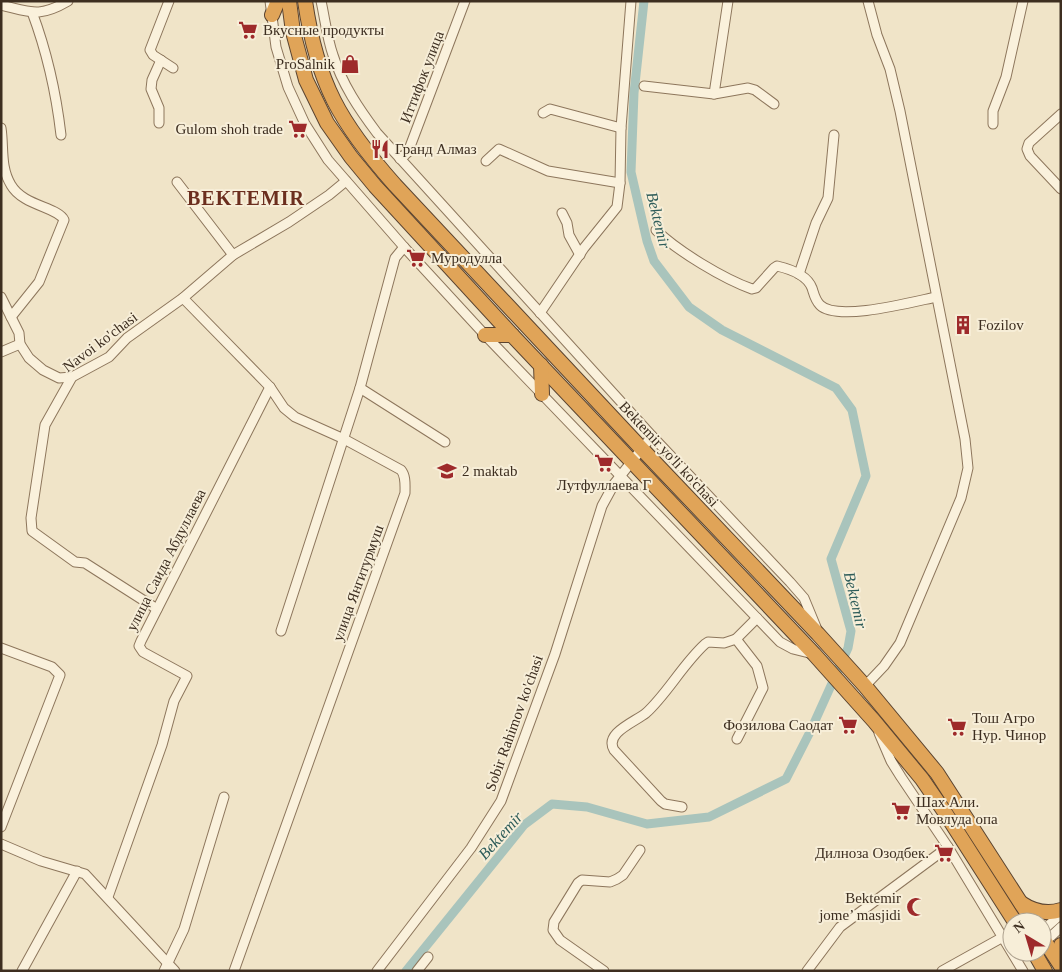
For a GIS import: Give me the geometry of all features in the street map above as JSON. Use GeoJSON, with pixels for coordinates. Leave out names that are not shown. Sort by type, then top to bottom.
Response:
{"type":"FeatureCollection","features":[{"type":"Feature","properties":{"kind":"highway"},"geometry":{"type":"LineString","coordinates":[[271,8],[278,1]]}},
{"type":"Feature","properties":{"kind":"highway"},"geometry":{"type":"LineString","coordinates":[[289,1],[293,32],[302,67],[314,97],[334,133],[375,186],[631,462],[842,684],[922,779],[1009,912]]}},
{"type":"Feature","properties":{"kind":"highway","name":"Bektemir yo'li ko'chasi"},"geometry":{"type":"LineString","coordinates":[[305,1],[314,52],[326,86],[342,117],[361,146],[641,448],[853,672],[938,773],[1026,912]]}},
{"type":"Feature","properties":{"kind":"highway"},"geometry":{"type":"LineString","coordinates":[[485,335],[512,334]]}},
{"type":"Feature","properties":{"kind":"highway"},"geometry":{"type":"LineString","coordinates":[[541,365],[542,394]]}},
{"type":"Feature","properties":{"kind":"highway"},"geometry":{"type":"LineString","coordinates":[[1020,902],[1030,909],[1039,912],[1061,912]]}},
{"type":"Feature","properties":{"kind":"highway"},"geometry":{"type":"LineString","coordinates":[[1061,945],[1061,966]]}},
{"type":"Feature","properties":{"kind":"highway"},"geometry":{"type":"LineString","coordinates":[[1052,952],[1061,966]]}},
{"type":"Feature","properties":{"kind":"street"},"geometry":{"type":"LineString","coordinates":[[1,5],[32,12],[44,12],[68,1]]}},
{"type":"Feature","properties":{"kind":"street"},"geometry":{"type":"LineString","coordinates":[[170,1],[150,50],[153,55],[173,68]]}},
{"type":"Feature","properties":{"kind":"street"},"geometry":{"type":"LineString","coordinates":[[322,1],[333,55],[347,88],[362,113],[400,159],[540,314],[804,598],[818,634]]}},
{"type":"Feature","properties":{"kind":"street","name":"Иттифок улица"},"geometry":{"type":"LineString","coordinates":[[400,159],[408,152],[465,1]]}},
{"type":"Feature","properties":{"kind":"street"},"geometry":{"type":"LineString","coordinates":[[540,314],[580,255],[617,207],[631,1]]}},
{"type":"Feature","properties":{"kind":"street"},"geometry":{"type":"LineString","coordinates":[[714,94],[728,1]]}},
{"type":"Feature","properties":{"kind":"street"},"geometry":{"type":"LineString","coordinates":[[865,686],[884,666],[900,643],[961,498],[968,468],[965,439],[892,77],[877,35],[868,1]]}},
{"type":"Feature","properties":{"kind":"street"},"geometry":{"type":"LineString","coordinates":[[993,124],[993,111],[1006,77],[1023,1]]}},
{"type":"Feature","properties":{"kind":"street"},"geometry":{"type":"LineString","coordinates":[[271,8],[276,48],[294,104],[328,160],[404,247],[485,335],[780,642],[818,658]]}},
{"type":"Feature","properties":{"kind":"street"},"geometry":{"type":"LineString","coordinates":[[32,12],[43,42],[57,100],[61,135]]}},
{"type":"Feature","properties":{"kind":"street"},"geometry":{"type":"LineString","coordinates":[[159,123],[159,108],[151,90],[152,80],[161,60]]}},
{"type":"Feature","properties":{"kind":"street"},"geometry":{"type":"LineString","coordinates":[[644,86],[714,94],[748,88],[755,90],[774,104]]}},
{"type":"Feature","properties":{"kind":"street"},"geometry":{"type":"LineString","coordinates":[[543,113],[550,109],[621,128]]}},
{"type":"Feature","properties":{"kind":"street"},"geometry":{"type":"LineString","coordinates":[[1061,114],[1029,143],[1027,149],[1030,156],[1061,189]]}},
{"type":"Feature","properties":{"kind":"street"},"geometry":{"type":"LineString","coordinates":[[1,128],[2,160],[10,184],[18,195],[27,201],[59,214],[64,220],[39,282],[11,317]]}},
{"type":"Feature","properties":{"kind":"street"},"geometry":{"type":"LineString","coordinates":[[799,274],[816,223],[828,198],[834,134]]}},
{"type":"Feature","properties":{"kind":"street"},"geometry":{"type":"LineString","coordinates":[[486,161],[499,148],[548,171],[620,183]]}},
{"type":"Feature","properties":{"kind":"street","name":"Navoi ko'chasi"},"geometry":{"type":"LineString","coordinates":[[157,609],[85,563],[75,562],[32,531],[31,518],[45,425],[72,377],[108,357],[127,338],[183,298],[233,256],[330,195],[346,181]]}},
{"type":"Feature","properties":{"kind":"street"},"geometry":{"type":"LineString","coordinates":[[177,182],[233,256]]}},
{"type":"Feature","properties":{"kind":"street"},"geometry":{"type":"LineString","coordinates":[[562,213],[567,223],[569,235],[580,255]]}},
{"type":"Feature","properties":{"kind":"street"},"geometry":{"type":"LineString","coordinates":[[656,230],[668,242],[708,267],[752,290],[777,266],[799,274],[812,286],[815,298],[820,305],[826,310],[838,313],[870,310],[936,297]]}},
{"type":"Feature","properties":{"kind":"street"},"geometry":{"type":"LineString","coordinates":[[281,631],[360,388],[395,258],[404,247]]}},
{"type":"Feature","properties":{"kind":"street"},"geometry":{"type":"LineString","coordinates":[[1,297],[19,333],[20,344],[29,358],[43,370],[59,378],[72,377]]}},
{"type":"Feature","properties":{"kind":"street","name":"улица Янгитурмуш"},"geometry":{"type":"LineString","coordinates":[[183,298],[270,387],[284,408],[296,417],[344,439],[400,470],[404,476],[405,493],[234,971]]}},
{"type":"Feature","properties":{"kind":"street"},"geometry":{"type":"LineString","coordinates":[[1,352],[20,344]]}},
{"type":"Feature","properties":{"kind":"street","name":"улица Саида Абдуллаева"},"geometry":{"type":"LineString","coordinates":[[108,897],[162,745],[174,701],[187,676],[140,649],[141,641],[270,387]]}},
{"type":"Feature","properties":{"kind":"street"},"geometry":{"type":"LineString","coordinates":[[360,388],[445,442]]}},
{"type":"Feature","properties":{"kind":"street","name":"Sobir Rahimov ko'chasi"},"geometry":{"type":"LineString","coordinates":[[377,971],[471,848],[501,800],[555,654],[596,520],[608,493],[652,436]]}},
{"type":"Feature","properties":{"kind":"street"},"geometry":{"type":"LineString","coordinates":[[682,808],[665,804],[661,801],[614,750],[611,745],[612,740],[616,734],[646,712],[705,644],[708,642],[724,643],[736,639],[757,618]]}},
{"type":"Feature","properties":{"kind":"street"},"geometry":{"type":"LineString","coordinates":[[736,639],[758,666],[763,688],[737,738]]}},
{"type":"Feature","properties":{"kind":"street"},"geometry":{"type":"LineString","coordinates":[[1,648],[52,667],[60,675],[1,827]]}},
{"type":"Feature","properties":{"kind":"street"},"geometry":{"type":"LineString","coordinates":[[874,721],[900,777],[948,847],[1002,938],[942,971]]}},
{"type":"Feature","properties":{"kind":"street"},"geometry":{"type":"LineString","coordinates":[[166,967],[184,929],[224,797]]}},
{"type":"Feature","properties":{"kind":"street"},"geometry":{"type":"LineString","coordinates":[[1,844],[41,860],[78,871],[90,878],[166,967],[175,971]]}},
{"type":"Feature","properties":{"kind":"street"},"geometry":{"type":"LineString","coordinates":[[808,971],[840,927],[948,847]]}},
{"type":"Feature","properties":{"kind":"street"},"geometry":{"type":"LineString","coordinates":[[604,971],[560,940],[553,930],[554,922],[578,883],[582,880],[610,882],[617,879],[623,875],[640,850]]}},
{"type":"Feature","properties":{"kind":"street"},"geometry":{"type":"LineString","coordinates":[[22,971],[78,871]]}},
{"type":"Feature","properties":{"kind":"street"},"geometry":{"type":"LineString","coordinates":[[1052,925],[1061,912]]}},
{"type":"Feature","properties":{"kind":"street"},"geometry":{"type":"LineString","coordinates":[[417,971],[428,957]]}},
{"type":"Feature","properties":{"kind":"waterway","name":"Bektemir"},"geometry":{"type":"LineString","coordinates":[[406,971],[524,825],[552,804],[587,807],[647,824],[709,817],[786,779],[810,732],[848,648],[851,631],[831,559],[866,476],[852,410],[836,388],[722,330],[689,307],[654,261],[647,241],[631,172],[634,93],[644,1]]}},
{"type":"Feature","properties":{"kind":"place","name":"Вкусные продукты"},"geometry":{"type":"Point","coordinates":[248,30]}},
{"type":"Feature","properties":{"kind":"place","name":"ProSalnik"},"geometry":{"type":"Point","coordinates":[350,64]}},
{"type":"Feature","properties":{"kind":"place","name":"Gulom shoh trade"},"geometry":{"type":"Point","coordinates":[298,129]}},
{"type":"Feature","properties":{"kind":"place","name":"Гранд Алмаз"},"geometry":{"type":"Point","coordinates":[380,149]}},
{"type":"Feature","properties":{"kind":"place","name":"Муродулла"},"geometry":{"type":"Point","coordinates":[416,258]}},
{"type":"Feature","properties":{"kind":"place","name":"Fozilov"},"geometry":{"type":"Point","coordinates":[963,325]}},
{"type":"Feature","properties":{"kind":"place","name":"Лутфуллаева Г"},"geometry":{"type":"Point","coordinates":[604,463]}},
{"type":"Feature","properties":{"kind":"place","name":"2 maktab"},"geometry":{"type":"Point","coordinates":[447,471]}},
{"type":"Feature","properties":{"kind":"place","name":"Фозилова Саодат"},"geometry":{"type":"Point","coordinates":[848,725]}},
{"type":"Feature","properties":{"kind":"place","name":"Тош Агро Нур. Чинор"},"geometry":{"type":"Point","coordinates":[957,727]}},
{"type":"Feature","properties":{"kind":"place","name":"Шах Али. Мовлуда опа"},"geometry":{"type":"Point","coordinates":[901,811]}},
{"type":"Feature","properties":{"kind":"place","name":"Дилноза Озодбек."},"geometry":{"type":"Point","coordinates":[944,853]}},
{"type":"Feature","properties":{"kind":"place","name":"Bektemir jome’ masjidi"},"geometry":{"type":"Point","coordinates":[916,907]}},
{"type":"Feature","properties":{"kind":"district","name":"BEKTEMIR"},"geometry":{"type":"Point","coordinates":[246,198]}}]}
